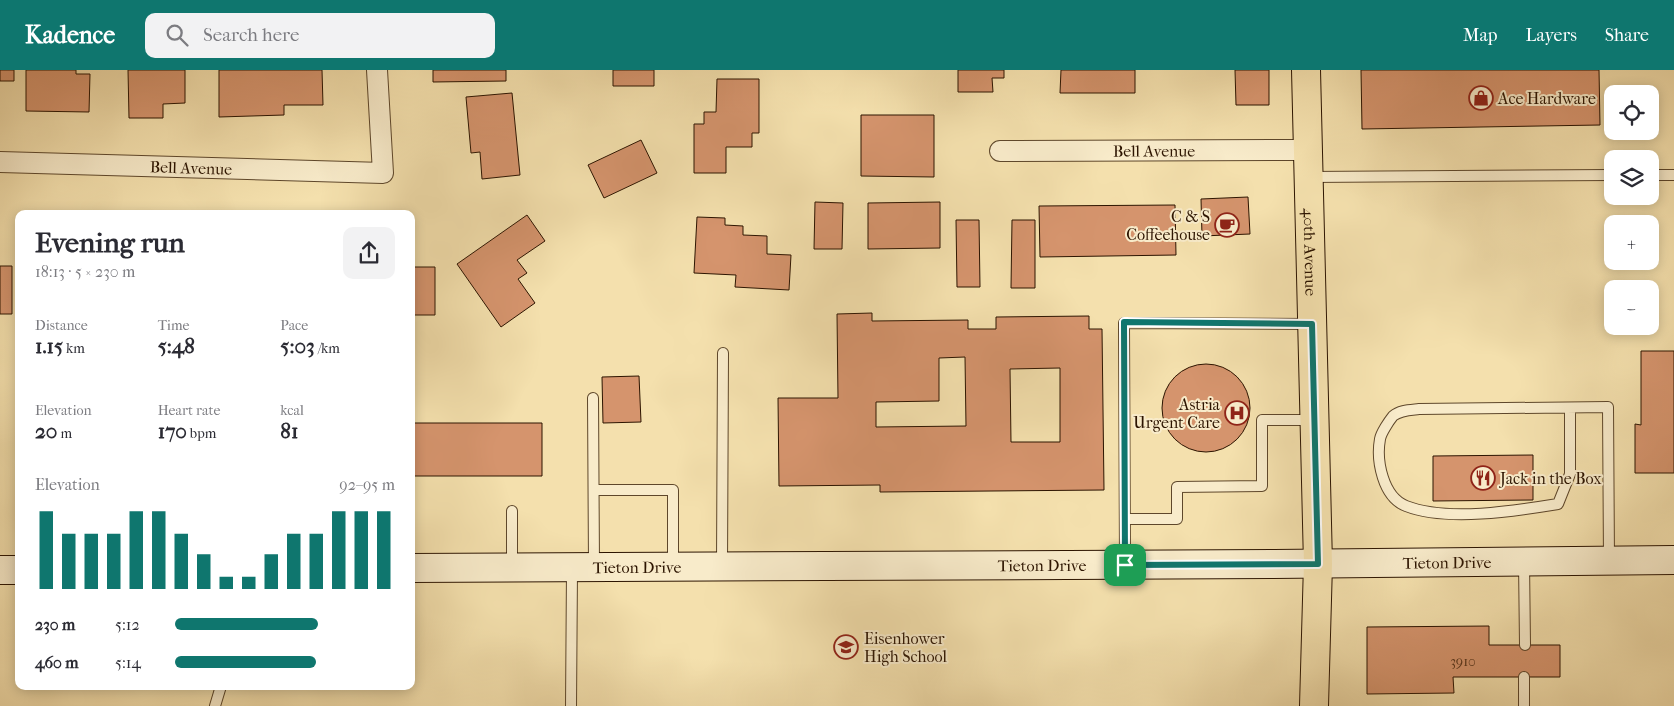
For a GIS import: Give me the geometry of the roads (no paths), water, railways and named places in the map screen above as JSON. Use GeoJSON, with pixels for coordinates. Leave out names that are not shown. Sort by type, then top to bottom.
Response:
{"type":"FeatureCollection","features":[{"type":"Feature","properties":{"kind":"main road","name":"40th Avenue"},"geometry":{"type":"LineString","coordinates":[[1306,70],[1318,564],[1314,706]]}},
{"type":"Feature","properties":{"kind":"main road","name":"Tieton Drive"},"geometry":{"type":"LineString","coordinates":[[415,568],[1318,564],[1674,560]]}},
{"type":"Feature","properties":{"kind":"main road"},"geometry":{"type":"LineString","coordinates":[[0,570],[15,570]]}},
{"type":"Feature","properties":{"kind":"street","name":"Bell Avenue"},"geometry":{"type":"LineString","coordinates":[[0,162],[383,173],[376,70]]}},
{"type":"Feature","properties":{"kind":"street","name":"Bell Avenue"},"geometry":{"type":"LineString","coordinates":[[1000,151],[1308,163]]}},
{"type":"Feature","properties":{"kind":"lane"},"geometry":{"type":"LineString","coordinates":[[1308,163],[1604,175]]}},
{"type":"Feature","properties":{"kind":"lane"},"geometry":{"type":"LineString","coordinates":[[1659,175],[1674,175]]}},
{"type":"Feature","properties":{"kind":"lane"},"geometry":{"type":"LineString","coordinates":[[1125,565],[1124,322],[1312,324]]}},
{"type":"Feature","properties":{"kind":"lane"},"geometry":{"type":"LineString","coordinates":[[722,567],[723,354]]}},
{"type":"Feature","properties":{"kind":"lane"},"geometry":{"type":"LineString","coordinates":[[571,706],[583,567],[594,490],[593,398]]}},
{"type":"Feature","properties":{"kind":"lane"},"geometry":{"type":"LineString","coordinates":[[1570,408],[1570,474],[1558,504],[1504,512],[1428,512],[1404,505],[1388,491],[1379,464],[1380,438],[1394,416],[1403,411],[1419,409],[1570,408],[1608,408],[1609,561]]}},
{"type":"Feature","properties":{"kind":"lane"},"geometry":{"type":"LineString","coordinates":[[1125,519],[1177,519],[1177,486],[1262,486],[1262,420],[1314,420]]}},
{"type":"Feature","properties":{"kind":"lane"},"geometry":{"type":"LineString","coordinates":[[594,490],[673,490],[673,567]]}},
{"type":"Feature","properties":{"kind":"lane"},"geometry":{"type":"LineString","coordinates":[[512,511],[512,568]]}},
{"type":"Feature","properties":{"kind":"lane"},"geometry":{"type":"LineString","coordinates":[[1524,562],[1524,646]]}},
{"type":"Feature","properties":{"kind":"lane"},"geometry":{"type":"LineString","coordinates":[[1524,677],[1524,706]]}},
{"type":"Feature","properties":{"kind":"lane"},"geometry":{"type":"LineString","coordinates":[[215,706],[220,690]]}},
{"type":"Feature","properties":{"kind":"place","name":"Ace Hardware"},"geometry":{"type":"Point","coordinates":[1481,98]}},
{"type":"Feature","properties":{"kind":"place","name":"C & S Coffeehouse"},"geometry":{"type":"Point","coordinates":[1227,225]}},
{"type":"Feature","properties":{"kind":"place","name":"Astria Urgent Care"},"geometry":{"type":"Point","coordinates":[1237,413]}},
{"type":"Feature","properties":{"kind":"place","name":"Jack in the Box"},"geometry":{"type":"Point","coordinates":[1483,478]}},
{"type":"Feature","properties":{"kind":"place","name":"Eisenhower High School"},"geometry":{"type":"Point","coordinates":[846,647]}}]}
